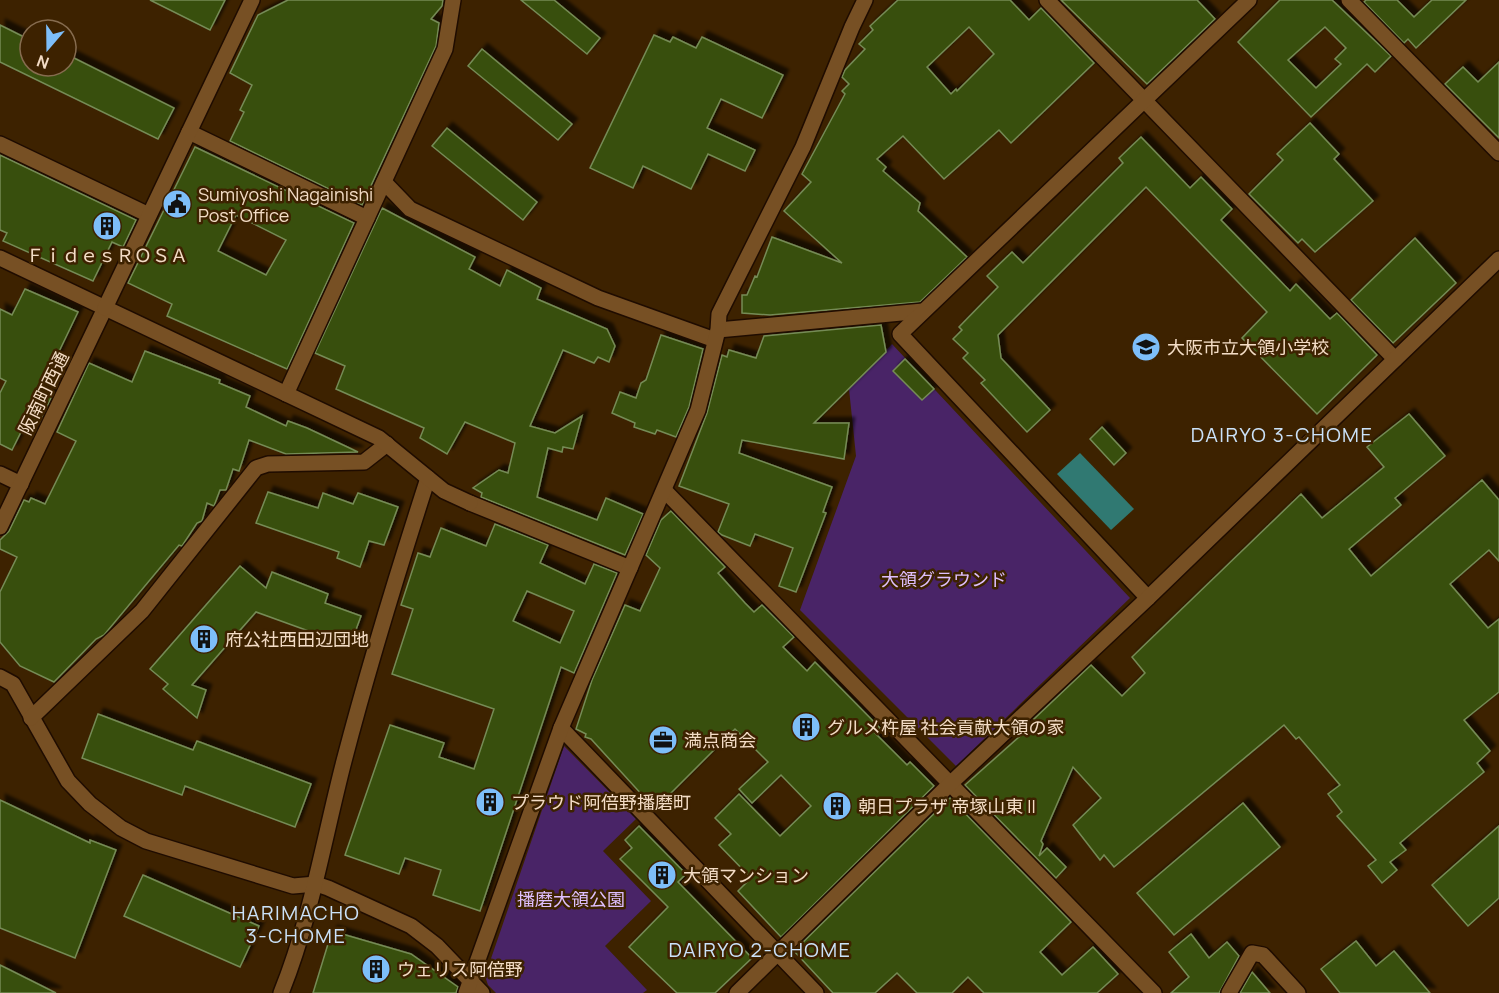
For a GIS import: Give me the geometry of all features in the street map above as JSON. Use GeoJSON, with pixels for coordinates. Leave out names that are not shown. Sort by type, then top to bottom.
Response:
{"type":"FeatureCollection","features":[{"type":"Feature","properties":{"kind":"street","name":"阪南町西通"},"geometry":{"type":"LineString","coordinates":[[0,527],[252,0]]}},
{"type":"Feature","properties":{"kind":"street"},"geometry":{"type":"LineString","coordinates":[[286,394],[445,49],[453,0]]}},
{"type":"Feature","properties":{"kind":"street"},"geometry":{"type":"LineString","coordinates":[[468,987],[561,728],[698,410],[719,314],[803,147],[865,0]]}},
{"type":"Feature","properties":{"kind":"street"},"geometry":{"type":"LineString","coordinates":[[1047,0],[1395,359]]}},
{"type":"Feature","properties":{"kind":"street"},"geometry":{"type":"LineString","coordinates":[[1148,598],[900,334],[1249,0]]}},
{"type":"Feature","properties":{"kind":"street"},"geometry":{"type":"LineString","coordinates":[[1348,0],[1499,153]]}},
{"type":"Feature","properties":{"kind":"street"},"geometry":{"type":"LineString","coordinates":[[189,132],[367,218]]}},
{"type":"Feature","properties":{"kind":"street"},"geometry":{"type":"LineString","coordinates":[[0,144],[149,215]]}},
{"type":"Feature","properties":{"kind":"street"},"geometry":{"type":"LineString","coordinates":[[384,182],[410,209],[598,298],[716,335],[923,311]]}},
{"type":"Feature","properties":{"kind":"street"},"geometry":{"type":"LineString","coordinates":[[0,258],[387,444],[444,491],[630,568]]}},
{"type":"Feature","properties":{"kind":"street"},"geometry":{"type":"LineString","coordinates":[[737,993],[776,952],[951,783],[1148,598],[1499,259]]}},
{"type":"Feature","properties":{"kind":"street"},"geometry":{"type":"LineString","coordinates":[[31,718],[142,611],[255,468],[268,464],[364,462],[387,444]]}},
{"type":"Feature","properties":{"kind":"street"},"geometry":{"type":"LineString","coordinates":[[0,474],[21,484]]}},
{"type":"Feature","properties":{"kind":"street"},"geometry":{"type":"LineString","coordinates":[[281,993],[316,884],[343,763],[378,634],[428,478]]}},
{"type":"Feature","properties":{"kind":"street"},"geometry":{"type":"LineString","coordinates":[[665,491],[1154,993]]}},
{"type":"Feature","properties":{"kind":"street"},"geometry":{"type":"LineString","coordinates":[[0,677],[13,684],[68,781],[90,804],[121,828],[146,841],[293,886],[316,884],[411,926],[437,946],[468,987],[482,993]]}},
{"type":"Feature","properties":{"kind":"street"},"geometry":{"type":"LineString","coordinates":[[561,728],[816,993]]}},
{"type":"Feature","properties":{"kind":"street"},"geometry":{"type":"LineString","coordinates":[[1229,993],[1252,953],[1263,956],[1298,993]]}},
{"type":"Feature","properties":{"kind":"green space","name":"大領グラウンド"},"geometry":{"type":"Polygon","coordinates":[[[892,344],[1130,598],[956,766],[800,610],[856,456],[849,389],[892,344]]]}},
{"type":"Feature","properties":{"kind":"green space","name":"播磨大領公園"},"geometry":{"type":"Polygon","coordinates":[[[564,746],[636,819],[603,851],[651,901],[605,946],[647,990],[643,993],[496,993],[488,985],[485,976],[564,746]]]}},
{"type":"Feature","properties":{"kind":"water"},"geometry":{"type":"Polygon","coordinates":[[[1080,453],[1134,509],[1111,530],[1057,474],[1080,453]]]}},
{"type":"Feature","properties":{"kind":"building"},"geometry":{"type":"Polygon","coordinates":[[[150,0],[225,0],[210,30],[150,0]]]}},
{"type":"Feature","properties":{"kind":"building"},"geometry":{"type":"Polygon","coordinates":[[[288,0],[443,0],[442,6],[431,19],[439,23],[436,46],[362,205],[230,141],[244,112],[240,110],[252,85],[230,73],[258,15],[288,0]]]}},
{"type":"Feature","properties":{"kind":"building"},"geometry":{"type":"Polygon","coordinates":[[[521,0],[554,0],[600,38],[587,54],[521,0]]]}},
{"type":"Feature","properties":{"kind":"building"},"geometry":{"type":"Polygon","coordinates":[[[898,0],[1010,0],[1029,20],[1041,8],[1094,63],[1011,143],[999,130],[944,179],[903,136],[877,159],[886,167],[883,171],[920,203],[918,211],[967,257],[920,302],[770,315],[742,313],[742,295],[747,295],[755,276],[757,277],[772,237],[842,263],[784,211],[811,182],[802,174],[845,94],[842,91],[849,84],[842,77],[845,70],[865,49],[859,44],[873,30],[870,26],[898,0]],[[969,27],[927,67],[951,94],[956,89],[957,91],[994,54],[969,27]]]}},
{"type":"Feature","properties":{"kind":"building"},"geometry":{"type":"Polygon","coordinates":[[[1061,0],[1197,0],[1215,19],[1147,84],[1061,0]]]}},
{"type":"Feature","properties":{"kind":"building"},"geometry":{"type":"Polygon","coordinates":[[[1280,0],[1332,0],[1391,56],[1375,72],[1367,64],[1311,117],[1238,42],[1280,0]],[[1325,27],[1288,60],[1316,88],[1341,64],[1335,59],[1346,48],[1325,27]]]}},
{"type":"Feature","properties":{"kind":"building"},"geometry":{"type":"Polygon","coordinates":[[[1366,0],[1397,0],[1414,17],[1432,0],[1466,0],[1416,48],[1408,39],[1404,43],[1364,2],[1366,0]]]}},
{"type":"Feature","properties":{"kind":"building"},"geometry":{"type":"Polygon","coordinates":[[[0,25],[18,34],[18,71],[0,62],[0,25]]]}},
{"type":"Feature","properties":{"kind":"building"},"geometry":{"type":"Polygon","coordinates":[[[654,35],[670,42],[673,37],[696,48],[702,37],[783,75],[762,118],[721,99],[707,128],[755,150],[745,171],[708,154],[691,189],[643,166],[633,188],[590,168],[654,35]]]}},
{"type":"Feature","properties":{"kind":"building"},"geometry":{"type":"Polygon","coordinates":[[[482,49],[572,124],[558,140],[468,66],[482,49]]]}},
{"type":"Feature","properties":{"kind":"building"},"geometry":{"type":"Polygon","coordinates":[[[78,60],[174,108],[158,139],[33,78],[78,78],[78,60]]]}},
{"type":"Feature","properties":{"kind":"building"},"geometry":{"type":"Polygon","coordinates":[[[1499,62],[1499,138],[1445,84],[1463,67],[1478,82],[1499,62]]]}},
{"type":"Feature","properties":{"kind":"building"},"geometry":{"type":"Polygon","coordinates":[[[1310,123],[1339,154],[1334,159],[1373,201],[1315,252],[1302,239],[1298,243],[1249,194],[1283,160],[1277,154],[1310,123]]]}},
{"type":"Feature","properties":{"kind":"building"},"geometry":{"type":"Polygon","coordinates":[[[447,128],[537,202],[523,220],[432,146],[447,128]]]}},
{"type":"Feature","properties":{"kind":"building"},"geometry":{"type":"Polygon","coordinates":[[[1141,137],[1190,188],[1201,177],[1232,209],[1221,220],[1290,291],[1296,284],[1330,319],[1337,313],[1377,355],[1317,414],[1242,338],[1267,312],[1146,187],[998,335],[1001,358],[1050,410],[1027,432],[981,383],[985,380],[963,358],[968,353],[953,339],[962,330],[959,327],[998,287],[987,276],[1012,252],[1023,263],[1123,163],[1119,158],[1141,137]]]}},
{"type":"Feature","properties":{"kind":"building"},"geometry":{"type":"Polygon","coordinates":[[[195,147],[354,223],[287,369],[167,316],[172,304],[128,283],[195,147]],[[236,215],[218,251],[266,275],[286,240],[236,215]]]}},
{"type":"Feature","properties":{"kind":"building"},"geometry":{"type":"Polygon","coordinates":[[[0,155],[136,220],[123,247],[112,242],[93,281],[3,241],[7,233],[0,230],[0,155]]]}},
{"type":"Feature","properties":{"kind":"building"},"geometry":{"type":"Polygon","coordinates":[[[382,208],[475,257],[469,269],[500,286],[507,270],[541,288],[537,299],[607,329],[615,346],[609,362],[598,357],[594,363],[563,350],[530,426],[555,433],[582,416],[573,449],[563,447],[562,452],[548,448],[537,497],[597,520],[606,498],[643,514],[625,555],[481,497],[482,493],[473,488],[499,470],[508,473],[515,443],[465,422],[447,454],[420,438],[424,428],[336,389],[345,366],[315,353],[382,208]]]}},
{"type":"Feature","properties":{"kind":"building"},"geometry":{"type":"Polygon","coordinates":[[[1415,238],[1456,283],[1393,343],[1351,300],[1415,238]]]}},
{"type":"Feature","properties":{"kind":"building"},"geometry":{"type":"Polygon","coordinates":[[[25,289],[78,312],[41,389],[53,394],[39,423],[28,418],[12,450],[0,444],[0,393],[6,381],[0,378],[0,309],[12,315],[25,289]]]}},
{"type":"Feature","properties":{"kind":"building"},"geometry":{"type":"Polygon","coordinates":[[[881,325],[886,352],[814,423],[849,423],[844,459],[742,440],[739,453],[832,487],[823,512],[826,513],[796,592],[779,586],[793,548],[755,534],[750,546],[722,535],[718,532],[729,504],[679,486],[707,413],[722,355],[727,357],[729,350],[756,358],[764,336],[881,325]]]}},
{"type":"Feature","properties":{"kind":"building"},"geometry":{"type":"Polygon","coordinates":[[[661,335],[703,349],[689,407],[676,437],[657,430],[655,434],[634,427],[635,423],[612,413],[620,392],[636,398],[641,383],[646,380],[661,335]]]}},
{"type":"Feature","properties":{"kind":"building"},"geometry":{"type":"Polygon","coordinates":[[[145,351],[220,380],[219,383],[250,396],[246,407],[286,426],[288,421],[358,452],[286,454],[249,440],[239,471],[233,469],[226,490],[220,490],[214,506],[207,503],[202,521],[197,523],[182,546],[179,545],[104,635],[96,639],[54,682],[20,666],[0,642],[0,592],[17,557],[0,549],[0,540],[9,531],[24,500],[29,502],[31,498],[45,504],[76,441],[57,432],[89,363],[132,382],[145,351]]]}},
{"type":"Feature","properties":{"kind":"building"},"geometry":{"type":"Polygon","coordinates":[[[905,359],[934,389],[922,400],[893,371],[905,359]]]}},
{"type":"Feature","properties":{"kind":"building"},"geometry":{"type":"Polygon","coordinates":[[[1409,414],[1445,456],[1395,498],[1401,505],[1349,549],[1371,576],[1482,480],[1499,500],[1499,561],[1489,550],[1450,584],[1488,628],[1499,619],[1499,692],[1464,720],[1490,751],[1477,763],[1484,772],[1400,843],[1406,850],[1390,862],[1397,870],[1382,883],[1368,866],[1376,860],[1337,816],[1342,812],[1328,794],[1340,785],[1299,737],[1296,739],[1284,725],[1114,867],[1104,855],[1100,860],[1073,825],[1101,798],[1073,767],[1041,841],[1043,844],[1039,856],[1047,848],[1066,867],[1056,878],[965,785],[1037,721],[1034,719],[1091,665],[1122,696],[1145,673],[1132,657],[1301,494],[1322,518],[1384,467],[1367,447],[1409,414]]]}},
{"type":"Feature","properties":{"kind":"building"},"geometry":{"type":"Polygon","coordinates":[[[1102,427],[1126,453],[1114,465],[1090,439],[1102,427]]]}},
{"type":"Feature","properties":{"kind":"building"},"geometry":{"type":"Polygon","coordinates":[[[268,492],[318,508],[323,493],[353,504],[358,493],[398,507],[384,545],[369,541],[360,567],[337,558],[339,552],[256,523],[268,492]]]}},
{"type":"Feature","properties":{"kind":"building"},"geometry":{"type":"Polygon","coordinates":[[[671,511],[725,567],[718,573],[745,603],[754,612],[762,605],[794,637],[783,647],[807,671],[815,662],[880,728],[875,733],[907,765],[910,762],[934,786],[781,937],[738,891],[751,878],[719,845],[731,834],[715,818],[739,794],[780,836],[811,806],[781,775],[752,803],[739,789],[768,762],[735,729],[655,809],[591,739],[576,729],[592,680],[625,605],[640,611],[660,568],[646,555],[661,520],[671,511]]]}},
{"type":"Feature","properties":{"kind":"building"},"geometry":{"type":"Polygon","coordinates":[[[495,524],[548,545],[540,563],[585,584],[594,564],[617,573],[574,673],[561,667],[480,911],[433,895],[441,870],[405,858],[399,874],[345,855],[390,725],[444,743],[439,757],[474,769],[494,709],[392,674],[413,609],[401,605],[418,553],[430,557],[441,528],[486,546],[495,524]],[[527,591],[513,621],[560,643],[574,611],[527,591]]]}},
{"type":"Feature","properties":{"kind":"building"},"geometry":{"type":"Polygon","coordinates":[[[240,566],[266,588],[272,572],[328,594],[325,603],[361,616],[350,646],[256,612],[192,685],[206,690],[197,718],[163,689],[168,684],[150,669],[240,566]]]}},
{"type":"Feature","properties":{"kind":"building"},"geometry":{"type":"Polygon","coordinates":[[[98,714],[193,750],[197,741],[311,784],[295,827],[185,786],[182,795],[82,758],[98,714]]]}},
{"type":"Feature","properties":{"kind":"building"},"geometry":{"type":"Polygon","coordinates":[[[950,798],[1071,922],[1040,952],[1062,975],[1093,947],[1118,974],[1097,993],[984,993],[968,977],[952,993],[917,993],[897,973],[875,993],[833,993],[794,951],[950,798]]]}},
{"type":"Feature","properties":{"kind":"building"},"geometry":{"type":"Polygon","coordinates":[[[0,800],[90,843],[90,840],[116,850],[75,958],[0,928],[0,800]]]}},
{"type":"Feature","properties":{"kind":"building"},"geometry":{"type":"Polygon","coordinates":[[[1243,803],[1280,847],[1174,935],[1137,893],[1243,803]]]}},
{"type":"Feature","properties":{"kind":"building"},"geometry":{"type":"Polygon","coordinates":[[[639,826],[686,874],[678,882],[752,958],[715,993],[677,993],[629,947],[668,907],[620,859],[632,848],[625,840],[639,826]]]}},
{"type":"Feature","properties":{"kind":"building"},"geometry":{"type":"Polygon","coordinates":[[[1499,826],[1499,898],[1468,926],[1432,885],[1499,826]]]}},
{"type":"Feature","properties":{"kind":"building"},"geometry":{"type":"Polygon","coordinates":[[[143,875],[259,926],[240,967],[124,916],[143,875]]]}},
{"type":"Feature","properties":{"kind":"building","name":"ウェリス阿倍野"},"geometry":{"type":"Polygon","coordinates":[[[332,931],[411,954],[458,987],[456,993],[313,993],[332,931]]]}},
{"type":"Feature","properties":{"kind":"building"},"geometry":{"type":"Polygon","coordinates":[[[1191,934],[1209,958],[1227,942],[1239,956],[1219,993],[1171,993],[1189,977],[1169,952],[1191,934]]]}},
{"type":"Feature","properties":{"kind":"building"},"geometry":{"type":"Polygon","coordinates":[[[1356,941],[1376,966],[1394,951],[1430,993],[1340,993],[1321,969],[1356,941]]]}},
{"type":"Feature","properties":{"kind":"building"},"geometry":{"type":"Polygon","coordinates":[[[0,965],[56,993],[0,993],[0,965]]]}},
{"type":"Feature","properties":{"kind":"building"},"geometry":{"type":"Polygon","coordinates":[[[1252,972],[1270,993],[1240,993],[1252,972]]]}},
{"type":"Feature","properties":{"kind":"place","name":"Sumiyoshi Nagainishi Post Office"},"geometry":{"type":"Point","coordinates":[177,204]}},
{"type":"Feature","properties":{"kind":"place","name":"ＦｉｄｅｓＲＯＳＡ"},"geometry":{"type":"Point","coordinates":[107,226]}},
{"type":"Feature","properties":{"kind":"place","name":"大阪市立大領小学校"},"geometry":{"type":"Point","coordinates":[1146,347]}},
{"type":"Feature","properties":{"kind":"place","name":"府公社西田辺団地"},"geometry":{"type":"Point","coordinates":[204,639]}},
{"type":"Feature","properties":{"kind":"place","name":"グルメ杵屋 社会貢献大領の家"},"geometry":{"type":"Point","coordinates":[806,727]}},
{"type":"Feature","properties":{"kind":"place","name":"満点商会"},"geometry":{"type":"Point","coordinates":[663,740]}},
{"type":"Feature","properties":{"kind":"place","name":"プラウド阿倍野播磨町"},"geometry":{"type":"Point","coordinates":[490,802]}},
{"type":"Feature","properties":{"kind":"place","name":"朝日プラザ 帝塚山東 II"},"geometry":{"type":"Point","coordinates":[837,806]}},
{"type":"Feature","properties":{"kind":"place","name":"大領マンション"},"geometry":{"type":"Point","coordinates":[662,875]}},
{"type":"Feature","properties":{"kind":"place","name":"ウェリス阿倍野"},"geometry":{"type":"Point","coordinates":[376,969]}},
{"type":"Feature","properties":{"kind":"district","name":"DAIRYO 3-CHOME"},"geometry":{"type":"Point","coordinates":[1282,434]}},
{"type":"Feature","properties":{"kind":"district","name":"HARIMACHO 3-CHOME"},"geometry":{"type":"Point","coordinates":[296,924]}},
{"type":"Feature","properties":{"kind":"district","name":"DAIRYO 2-CHOME"},"geometry":{"type":"Point","coordinates":[760,949]}}]}
